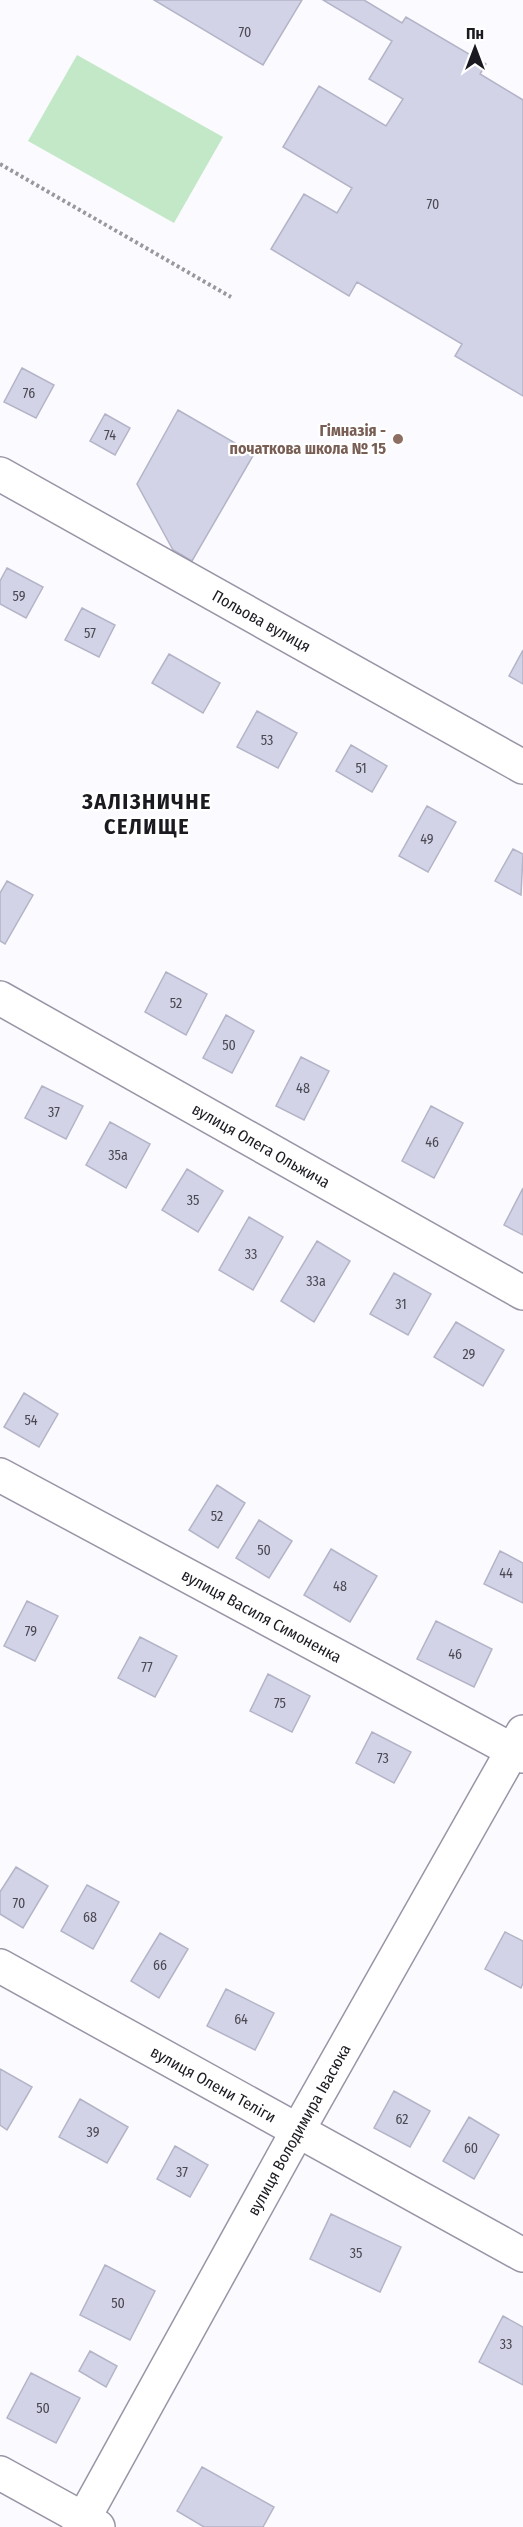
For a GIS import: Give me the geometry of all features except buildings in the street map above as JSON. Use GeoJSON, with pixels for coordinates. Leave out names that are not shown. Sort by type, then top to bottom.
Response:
{"type":"FeatureCollection","features":[{"type":"Feature","properties":{"kind":"street","name":"Польова вулиця"},"geometry":{"type":"LineString","coordinates":[[0,474],[523,767]]}},
{"type":"Feature","properties":{"kind":"street","name":"вулиця Олега Ольжича"},"geometry":{"type":"LineString","coordinates":[[0,998],[523,1293]]}},
{"type":"Feature","properties":{"kind":"street","name":"вулиця Василя Симоненка"},"geometry":{"type":"LineString","coordinates":[[0,1475],[520,1746]]}},
{"type":"Feature","properties":{"kind":"street","name":"вулиця Володимира Івасюка"},"geometry":{"type":"LineString","coordinates":[[87,2524],[298,2130],[520,1746]]}},
{"type":"Feature","properties":{"kind":"street","name":"вулиця Олени Теліги"},"geometry":{"type":"LineString","coordinates":[[0,1966],[523,2255]]}},
{"type":"Feature","properties":{"kind":"street"},"geometry":{"type":"LineString","coordinates":[[0,2473],[87,2524]]}},
{"type":"Feature","properties":{"kind":"path"},"geometry":{"type":"LineString","coordinates":[[0,164],[231,297]]}},
{"type":"Feature","properties":{"kind":"green space"},"geometry":{"type":"Polygon","coordinates":[[[77,55],[223,137],[174,223],[28,141],[77,55]]]}},
{"type":"Feature","properties":{"kind":"place","name":"Гімназія - початкова школа № 15"},"geometry":{"type":"Point","coordinates":[398,439]}},
{"type":"Feature","properties":{"kind":"district","name":"ЗАЛІЗНИЧНЕ СЕЛИЩЕ"},"geometry":{"type":"Point","coordinates":[147,814]}}]}
